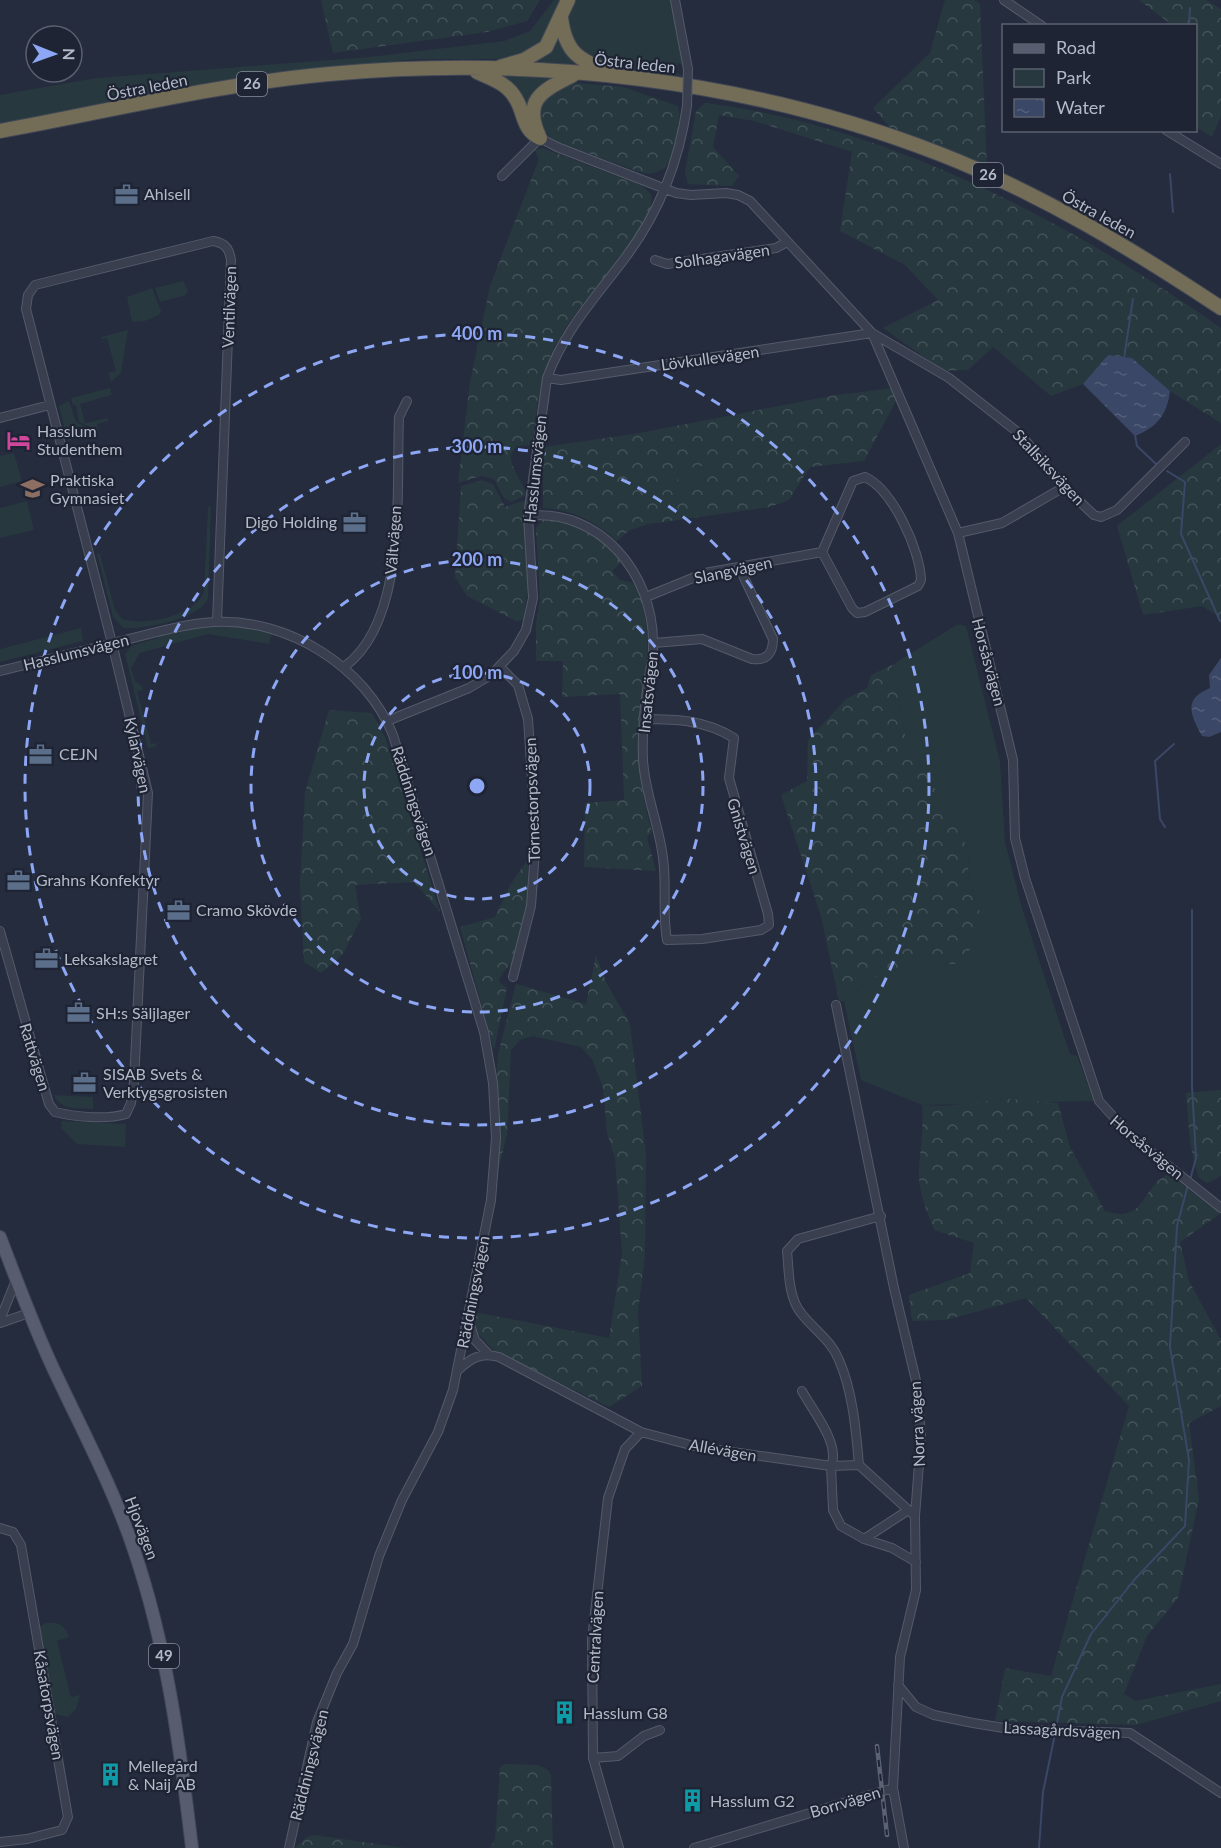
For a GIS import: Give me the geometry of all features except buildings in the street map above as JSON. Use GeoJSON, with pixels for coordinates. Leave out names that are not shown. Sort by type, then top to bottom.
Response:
{"type":"FeatureCollection","features":[{"type":"Feature","properties":{"kind":"highway"},"geometry":{"type":"LineString","coordinates":[[492,69],[538,54],[551,39],[568,0]]}},
{"type":"Feature","properties":{"kind":"highway"},"geometry":{"type":"LineString","coordinates":[[561,15],[563,33],[572,51],[582,60],[622,77]]}},
{"type":"Feature","properties":{"kind":"highway"},"geometry":{"type":"LineString","coordinates":[[469,69],[507,88],[517,100],[526,127],[540,138]]}},
{"type":"Feature","properties":{"kind":"highway","name":"Östra leden"},"geometry":{"type":"LineString","coordinates":[[0,131],[243,86],[324,74],[492,69],[622,77],[705,88],[799,108],[876,131],[943,155],[1070,216],[1132,250],[1221,308]]}},
{"type":"Feature","properties":{"kind":"highway"},"geometry":{"type":"LineString","coordinates":[[540,138],[533,112],[538,97],[552,85],[576,74]]}},
{"type":"Feature","properties":{"kind":"main road","name":"Hjovägen"},"geometry":{"type":"LineString","coordinates":[[0,1237],[29,1313],[134,1548],[153,1609],[171,1691],[192,1848]]}},
{"type":"Feature","properties":{"kind":"street","name":"Hasslumsvägen"},"geometry":{"type":"LineString","coordinates":[[0,671],[173,628],[217,622],[252,625],[279,632],[318,650],[344,667],[387,721],[469,688],[500,667],[514,651],[526,630],[531,613],[533,598],[528,516],[547,378],[554,358],[575,321],[626,257],[666,189],[679,151],[687,106],[688,69],[675,0]]}},
{"type":"Feature","properties":{"kind":"street"},"geometry":{"type":"LineString","coordinates":[[1004,0],[1039,24]]}},
{"type":"Feature","properties":{"kind":"street"},"geometry":{"type":"LineString","coordinates":[[1169,132],[1221,164]]}},
{"type":"Feature","properties":{"kind":"street"},"geometry":{"type":"LineString","coordinates":[[502,176],[540,138]]}},
{"type":"Feature","properties":{"kind":"street","name":"Horsåsvägen"},"geometry":{"type":"LineString","coordinates":[[540,138],[557,147],[666,189],[691,195],[738,195],[750,201],[872,333],[958,533],[985,650],[1006,727],[1012,760],[1016,838],[1025,878],[1096,1093],[1117,1124],[1221,1208]]}},
{"type":"Feature","properties":{"kind":"street","name":"Ventilvägen"},"geometry":{"type":"LineString","coordinates":[[50,405],[26,309],[28,295],[35,285],[213,241],[225,246],[231,260],[217,622]]}},
{"type":"Feature","properties":{"kind":"street","name":"Solhagavägen"},"geometry":{"type":"LineString","coordinates":[[655,260],[668,264],[777,248],[787,242]]}},
{"type":"Feature","properties":{"kind":"street","name":"Lövkullevägen"},"geometry":{"type":"LineString","coordinates":[[547,378],[561,380],[872,333]]}},
{"type":"Feature","properties":{"kind":"street","name":"Stallsiksvägen"},"geometry":{"type":"LineString","coordinates":[[872,333],[950,378],[1020,434],[1064,487],[1094,514],[1101,517],[1117,510],[1185,442]]}},
{"type":"Feature","properties":{"kind":"street","name":"Vältvägen"},"geometry":{"type":"LineString","coordinates":[[344,667],[366,644],[379,616],[392,577],[399,417],[407,401]]}},
{"type":"Feature","properties":{"kind":"street"},"geometry":{"type":"LineString","coordinates":[[0,418],[50,405]]}},
{"type":"Feature","properties":{"kind":"street","name":"Kylarvägen"},"geometry":{"type":"LineString","coordinates":[[50,405],[112,643],[148,793],[134,1082],[131,1103],[126,1114]]}},
{"type":"Feature","properties":{"kind":"street"},"geometry":{"type":"LineString","coordinates":[[865,477],[883,492],[903,523],[917,557],[921,580],[918,586],[865,612],[857,613],[852,608],[822,552],[853,481],[865,477]]}},
{"type":"Feature","properties":{"kind":"street"},"geometry":{"type":"LineString","coordinates":[[958,533],[1002,523],[1064,487]]}},
{"type":"Feature","properties":{"kind":"street","name":"Insatsvägen"},"geometry":{"type":"LineString","coordinates":[[528,516],[556,515],[572,518],[600,535],[628,563],[646,597],[654,643],[643,719],[646,793],[663,855],[667,940]]}},
{"type":"Feature","properties":{"kind":"street","name":"Slangvägen"},"geometry":{"type":"LineString","coordinates":[[646,597],[697,575],[822,552]]}},
{"type":"Feature","properties":{"kind":"street"},"geometry":{"type":"LineString","coordinates":[[654,643],[702,639],[752,659],[760,660],[769,656],[773,648],[773,639],[739,567]]}},
{"type":"Feature","properties":{"kind":"street","name":"Törnestorpsvägen"},"geometry":{"type":"LineString","coordinates":[[500,667],[518,685],[528,719],[536,838],[531,906],[513,976]]}},
{"type":"Feature","properties":{"kind":"street","name":"Gnistvägen"},"geometry":{"type":"LineString","coordinates":[[643,719],[694,720],[720,729],[734,738],[729,778],[768,914],[769,925],[761,930],[702,939],[667,940]]}},
{"type":"Feature","properties":{"kind":"street","name":"Räddningsvägen"},"geometry":{"type":"LineString","coordinates":[[289,1848],[317,1722],[336,1673],[353,1644],[379,1556],[402,1500],[438,1432],[456,1372],[491,1200],[496,1138],[493,1083],[484,1032],[406,772],[387,721]]}},
{"type":"Feature","properties":{"kind":"street","name":"Rattvägen"},"geometry":{"type":"LineString","coordinates":[[0,931],[50,1104],[55,1112],[108,1117],[126,1114]]}},
{"type":"Feature","properties":{"kind":"street","name":"Norra vägen"},"geometry":{"type":"LineString","coordinates":[[836,1005],[916,1385],[921,1437],[915,1516],[916,1590],[904,1633],[898,1685],[893,1788],[904,1848]]}},
{"type":"Feature","properties":{"kind":"street"},"geometry":{"type":"LineString","coordinates":[[881,1216],[798,1239],[787,1251],[790,1286],[800,1312],[826,1338],[839,1360],[850,1397],[859,1465],[881,1482],[907,1511],[915,1516]]}},
{"type":"Feature","properties":{"kind":"street"},"geometry":{"type":"LineString","coordinates":[[0,1321],[16,1281]]}},
{"type":"Feature","properties":{"kind":"street"},"geometry":{"type":"LineString","coordinates":[[0,1321],[29,1313]]}},
{"type":"Feature","properties":{"kind":"street"},"geometry":{"type":"LineString","coordinates":[[456,1372],[471,1358],[488,1354],[475,1340],[468,1318]]}},
{"type":"Feature","properties":{"kind":"street","name":"Allévägen"},"geometry":{"type":"LineString","coordinates":[[488,1354],[509,1362],[641,1432],[698,1448],[831,1466],[859,1465]]}},
{"type":"Feature","properties":{"kind":"street"},"geometry":{"type":"LineString","coordinates":[[802,1391],[829,1439],[835,1456],[831,1466],[835,1518],[841,1526],[864,1539],[892,1548],[916,1562]]}},
{"type":"Feature","properties":{"kind":"street","name":"Centralvägen"},"geometry":{"type":"LineString","coordinates":[[619,1848],[593,1758],[592,1639],[608,1498],[625,1449],[641,1432]]}},
{"type":"Feature","properties":{"kind":"street"},"geometry":{"type":"LineString","coordinates":[[864,1539],[907,1511]]}},
{"type":"Feature","properties":{"kind":"street","name":"Kåsatorpsvägen"},"geometry":{"type":"LineString","coordinates":[[0,1528],[13,1532],[21,1545],[68,1817],[62,1830],[52,1834],[0,1842]]}},
{"type":"Feature","properties":{"kind":"street","name":"Lassagårdsvägen"},"geometry":{"type":"LineString","coordinates":[[898,1685],[916,1707],[934,1715],[1010,1729],[1130,1733],[1221,1792]]}},
{"type":"Feature","properties":{"kind":"street"},"geometry":{"type":"LineString","coordinates":[[593,1758],[618,1756],[644,1736],[660,1730]]}},
{"type":"Feature","properties":{"kind":"street","name":"Borrvägen"},"geometry":{"type":"LineString","coordinates":[[694,1848],[893,1788]]}},
{"type":"Feature","properties":{"kind":"green space"},"geometry":{"type":"Polygon","coordinates":[[[321,0],[540,0],[527,21],[487,32],[333,53],[321,0]]]}},
{"type":"Feature","properties":{"kind":"green space"},"geometry":{"type":"Polygon","coordinates":[[[554,0],[560,0],[541,45],[510,59],[417,59],[275,73],[0,124],[0,95],[62,84],[84,84],[84,80],[96,78],[369,57],[504,41],[530,31],[554,0]]]}},
{"type":"Feature","properties":{"kind":"green space"},"geometry":{"type":"Polygon","coordinates":[[[575,0],[671,0],[683,57],[683,65],[678,63],[675,72],[683,76],[601,65],[572,45],[567,14],[575,0]]]}},
{"type":"Feature","properties":{"kind":"green space"},"geometry":{"type":"Polygon","coordinates":[[[945,0],[974,0],[980,4],[987,166],[891,129],[873,108],[930,53],[945,0]]]}},
{"type":"Feature","properties":{"kind":"green space"},"geometry":{"type":"Polygon","coordinates":[[[1139,0],[1206,0],[1221,9],[1221,116],[1212,137],[1197,128],[1197,24],[1171,24],[1139,0]]]}},
{"type":"Feature","properties":{"kind":"green space"},"geometry":{"type":"Polygon","coordinates":[[[558,31],[588,67],[526,65],[558,31]]]}},
{"type":"Feature","properties":{"kind":"green space"},"geometry":{"type":"Polygon","coordinates":[[[498,76],[550,78],[554,79],[530,111],[498,76]]]}},
{"type":"Feature","properties":{"kind":"green space"},"geometry":{"type":"Polygon","coordinates":[[[578,83],[623,87],[678,106],[678,140],[670,161],[663,169],[654,173],[643,173],[557,142],[548,134],[541,121],[539,104],[563,85],[578,83]]]}},
{"type":"Feature","properties":{"kind":"green space"},"geometry":{"type":"Polygon","coordinates":[[[705,103],[773,115],[841,133],[909,156],[1041,217],[1164,289],[1221,328],[1221,423],[1170,391],[1132,358],[1108,356],[1083,384],[1051,396],[993,347],[968,370],[944,371],[883,328],[938,300],[905,265],[840,231],[852,152],[754,121],[719,115],[713,147],[739,176],[732,186],[688,184],[685,172],[696,111],[705,103]]]}},
{"type":"Feature","properties":{"kind":"green space"},"geometry":{"type":"Polygon","coordinates":[[[542,148],[641,185],[651,194],[651,202],[647,217],[639,232],[570,321],[553,351],[541,387],[532,445],[517,446],[511,454],[512,464],[526,495],[511,502],[504,498],[494,479],[481,476],[458,483],[470,382],[490,286],[539,159],[535,150],[542,148]]]}},
{"type":"Feature","properties":{"kind":"green space"},"geometry":{"type":"Polygon","coordinates":[[[183,281],[188,290],[186,295],[160,302],[155,288],[183,281]]]}},
{"type":"Feature","properties":{"kind":"green space"},"geometry":{"type":"Polygon","coordinates":[[[152,288],[161,311],[159,315],[145,321],[132,322],[127,297],[152,288]]]}},
{"type":"Feature","properties":{"kind":"green space"},"geometry":{"type":"Polygon","coordinates":[[[128,330],[121,373],[111,382],[108,373],[116,371],[107,338],[102,339],[101,337],[128,330]]]}},
{"type":"Feature","properties":{"kind":"green space"},"geometry":{"type":"Polygon","coordinates":[[[110,388],[112,395],[80,404],[85,423],[108,418],[108,421],[97,424],[99,431],[79,422],[76,405],[73,405],[71,398],[110,388]]]}},
{"type":"Feature","properties":{"kind":"green space"},"geometry":{"type":"Polygon","coordinates":[[[894,388],[898,397],[864,461],[810,467],[789,500],[770,507],[649,524],[630,530],[617,541],[583,518],[564,511],[543,508],[543,447],[634,434],[836,395],[894,388]],[[703,466],[677,470],[679,485],[705,482],[703,466]]]}},
{"type":"Feature","properties":{"kind":"green space"},"geometry":{"type":"Polygon","coordinates":[[[69,401],[76,422],[98,433],[68,441],[59,406],[69,401]]]}},
{"type":"Feature","properties":{"kind":"green space"},"geometry":{"type":"Polygon","coordinates":[[[1221,444],[1221,618],[1202,606],[1143,615],[1117,526],[1221,444]]]}},
{"type":"Feature","properties":{"kind":"green space"},"geometry":{"type":"Polygon","coordinates":[[[14,453],[22,481],[0,487],[0,456],[14,453]]]}},
{"type":"Feature","properties":{"kind":"green space"},"geometry":{"type":"Polygon","coordinates":[[[703,466],[705,482],[679,486],[677,470],[703,466]]]}},
{"type":"Feature","properties":{"kind":"green space"},"geometry":{"type":"Polygon","coordinates":[[[482,480],[493,484],[505,507],[526,500],[528,586],[524,620],[516,621],[467,596],[455,577],[461,486],[482,480]]]}},
{"type":"Feature","properties":{"kind":"green space"},"geometry":{"type":"Polygon","coordinates":[[[27,501],[34,530],[0,538],[0,508],[27,501]]]}},
{"type":"Feature","properties":{"kind":"green space"},"geometry":{"type":"Polygon","coordinates":[[[211,506],[208,598],[203,605],[184,617],[171,621],[144,627],[123,628],[113,617],[97,553],[100,554],[115,610],[122,619],[156,620],[180,613],[199,600],[204,592],[208,507],[211,506]]]}},
{"type":"Feature","properties":{"kind":"green space"},"geometry":{"type":"Polygon","coordinates":[[[545,518],[579,527],[604,544],[622,562],[612,571],[620,580],[636,583],[643,604],[647,642],[640,716],[639,761],[652,832],[647,837],[656,871],[584,867],[585,803],[624,800],[620,694],[562,697],[563,661],[536,661],[536,623],[540,600],[536,528],[545,518]]]}},
{"type":"Feature","properties":{"kind":"green space"},"geometry":{"type":"Polygon","coordinates":[[[958,624],[966,626],[1000,761],[1005,842],[1022,908],[1070,1054],[1077,1056],[1094,1101],[922,1105],[861,1080],[844,1001],[869,979],[925,959],[954,965],[984,923],[968,877],[969,850],[905,734],[892,665],[958,624]]]}},
{"type":"Feature","properties":{"kind":"green space"},"geometry":{"type":"Polygon","coordinates":[[[209,626],[272,633],[269,644],[208,634],[140,653],[131,668],[135,681],[142,686],[143,690],[137,691],[151,744],[157,743],[155,747],[148,748],[125,654],[131,646],[158,638],[157,635],[209,626]]]}},
{"type":"Feature","properties":{"kind":"green space"},"geometry":{"type":"Polygon","coordinates":[[[81,628],[83,641],[0,662],[0,649],[81,628]]]}},
{"type":"Feature","properties":{"kind":"green space"},"geometry":{"type":"Polygon","coordinates":[[[892,665],[905,734],[969,850],[968,877],[984,923],[975,945],[954,965],[925,959],[869,979],[844,1001],[839,1001],[821,916],[781,795],[807,781],[808,740],[846,699],[867,688],[871,675],[892,665]]]}},
{"type":"Feature","properties":{"kind":"green space"},"geometry":{"type":"Polygon","coordinates":[[[329,710],[372,713],[386,739],[440,912],[414,882],[355,885],[361,919],[343,954],[321,973],[304,962],[300,883],[305,792],[329,710]]]}},
{"type":"Feature","properties":{"kind":"green space"},"geometry":{"type":"Polygon","coordinates":[[[528,859],[526,910],[522,938],[515,959],[504,971],[499,982],[507,988],[494,1050],[460,927],[495,917],[510,885],[528,859]]]}},
{"type":"Feature","properties":{"kind":"green space"},"geometry":{"type":"Polygon","coordinates":[[[596,955],[606,982],[630,1024],[646,1155],[645,1256],[638,1312],[642,1386],[609,1407],[494,1351],[477,1332],[472,1315],[479,1313],[609,1338],[622,1253],[615,1158],[607,1133],[603,1088],[592,1059],[581,1047],[533,1036],[520,1040],[511,1050],[507,1135],[496,1179],[498,1054],[516,984],[586,1004],[596,955]]]}},
{"type":"Feature","properties":{"kind":"green space"},"geometry":{"type":"Polygon","coordinates":[[[1221,1090],[1221,1176],[1207,1183],[1198,1177],[1190,1143],[1186,1093],[1221,1090]]]}},
{"type":"Feature","properties":{"kind":"green space"},"geometry":{"type":"Polygon","coordinates":[[[54,1095],[93,1097],[93,1109],[65,1106],[54,1095]]]}},
{"type":"Feature","properties":{"kind":"green space"},"geometry":{"type":"Polygon","coordinates":[[[1009,1099],[1058,1103],[1070,1147],[1105,1211],[1119,1214],[1129,1213],[1142,1202],[1160,1179],[1169,1174],[1220,1214],[1180,1242],[1189,1281],[1221,1340],[1221,1406],[1189,1423],[1199,1499],[1178,1598],[1147,1636],[1124,1694],[1135,1701],[1221,1684],[1221,1701],[1136,1725],[995,1721],[1005,1668],[1051,1676],[1129,1406],[1026,1298],[946,1320],[912,1321],[909,1295],[970,1273],[974,1243],[934,1230],[921,1194],[919,1179],[922,1105],[942,1106],[1009,1099]]]}},
{"type":"Feature","properties":{"kind":"green space"},"geometry":{"type":"Polygon","coordinates":[[[62,1121],[126,1124],[125,1147],[77,1144],[61,1128],[62,1121]]]}},
{"type":"Feature","properties":{"kind":"green space"},"geometry":{"type":"Polygon","coordinates":[[[46,1623],[60,1625],[69,1637],[57,1641],[71,1697],[80,1695],[76,1709],[68,1717],[55,1714],[40,1626],[46,1623]]]}},
{"type":"Feature","properties":{"kind":"green space"},"geometry":{"type":"Polygon","coordinates":[[[505,1764],[538,1765],[548,1770],[551,1775],[553,1848],[490,1848],[495,1839],[500,1767],[505,1764]]]}},
{"type":"Feature","properties":{"kind":"green space"},"geometry":{"type":"Polygon","coordinates":[[[314,1835],[405,1848],[295,1848],[307,1837],[314,1835]]]}},
{"type":"Feature","properties":{"kind":"water"},"geometry":{"type":"Polygon","coordinates":[[[1108,355],[1132,358],[1170,391],[1160,419],[1149,429],[1135,436],[1083,384],[1108,355]]]}},
{"type":"Feature","properties":{"kind":"water"},"geometry":{"type":"Polygon","coordinates":[[[1221,658],[1221,732],[1209,737],[1202,736],[1194,721],[1192,702],[1201,692],[1210,688],[1209,675],[1221,658]]]}},
{"type":"Feature","properties":{"kind":"waterway"},"geometry":{"type":"LineString","coordinates":[[1189,24],[1190,8]]}},
{"type":"Feature","properties":{"kind":"waterway"},"geometry":{"type":"LineString","coordinates":[[1170,174],[1173,212]]}},
{"type":"Feature","properties":{"kind":"waterway"},"geometry":{"type":"LineString","coordinates":[[1124,358],[1133,299]]}},
{"type":"Feature","properties":{"kind":"waterway"},"geometry":{"type":"LineString","coordinates":[[1135,435],[1137,446],[1156,464]]}},
{"type":"Feature","properties":{"kind":"waterway"},"geometry":{"type":"LineString","coordinates":[[1167,471],[1185,482],[1181,534],[1220,621]]}},
{"type":"Feature","properties":{"kind":"waterway"},"geometry":{"type":"LineString","coordinates":[[1165,827],[1160,819],[1155,761],[1174,744]]}},
{"type":"Feature","properties":{"kind":"waterway"},"geometry":{"type":"LineString","coordinates":[[1190,1180],[1196,1158],[1192,1086],[1192,910]]}},
{"type":"Feature","properties":{"kind":"waterway"},"geometry":{"type":"LineString","coordinates":[[1056,1728],[1062,1697],[1091,1634],[1135,1579],[1185,1526],[1189,1460],[1170,1347],[1177,1226],[1188,1185]]}},
{"type":"Feature","properties":{"kind":"waterway"},"geometry":{"type":"LineString","coordinates":[[1039,1848],[1043,1792],[1055,1734]]}},
{"type":"Feature","properties":{"kind":"railway"},"geometry":{"type":"LineString","coordinates":[[877,1746],[887,1835]]}},
{"type":"Feature","properties":{"kind":"place","name":"Ahlsell"},"geometry":{"type":"Point","coordinates":[126,194]}},
{"type":"Feature","properties":{"kind":"place","name":"Hasslum Studenthem"},"geometry":{"type":"Point","coordinates":[19,440]}},
{"type":"Feature","properties":{"kind":"place","name":"Praktiska Gymnasiet"},"geometry":{"type":"Point","coordinates":[32,489]}},
{"type":"Feature","properties":{"kind":"place","name":"Digo Holding"},"geometry":{"type":"Point","coordinates":[355,522]}},
{"type":"Feature","properties":{"kind":"place","name":"CEJN"},"geometry":{"type":"Point","coordinates":[41,754]}},
{"type":"Feature","properties":{"kind":"place","name":"Grahns Konfektyr"},"geometry":{"type":"Point","coordinates":[18,880]}},
{"type":"Feature","properties":{"kind":"place","name":"Cramo Skövde"},"geometry":{"type":"Point","coordinates":[178,910]}},
{"type":"Feature","properties":{"kind":"place","name":"Leksakslagret"},"geometry":{"type":"Point","coordinates":[46,959]}},
{"type":"Feature","properties":{"kind":"place","name":"SH:s Säljlager"},"geometry":{"type":"Point","coordinates":[78,1013]}},
{"type":"Feature","properties":{"kind":"place","name":"SISAB Svets & Verktygsgrosisten"},"geometry":{"type":"Point","coordinates":[85,1083]}},
{"type":"Feature","properties":{"kind":"place","name":"Hasslum G8"},"geometry":{"type":"Point","coordinates":[565,1713]}},
{"type":"Feature","properties":{"kind":"place","name":"Mellegård & Naij AB"},"geometry":{"type":"Point","coordinates":[110,1775]}},
{"type":"Feature","properties":{"kind":"place","name":"Hasslum G2"},"geometry":{"type":"Point","coordinates":[692,1801]}}]}
